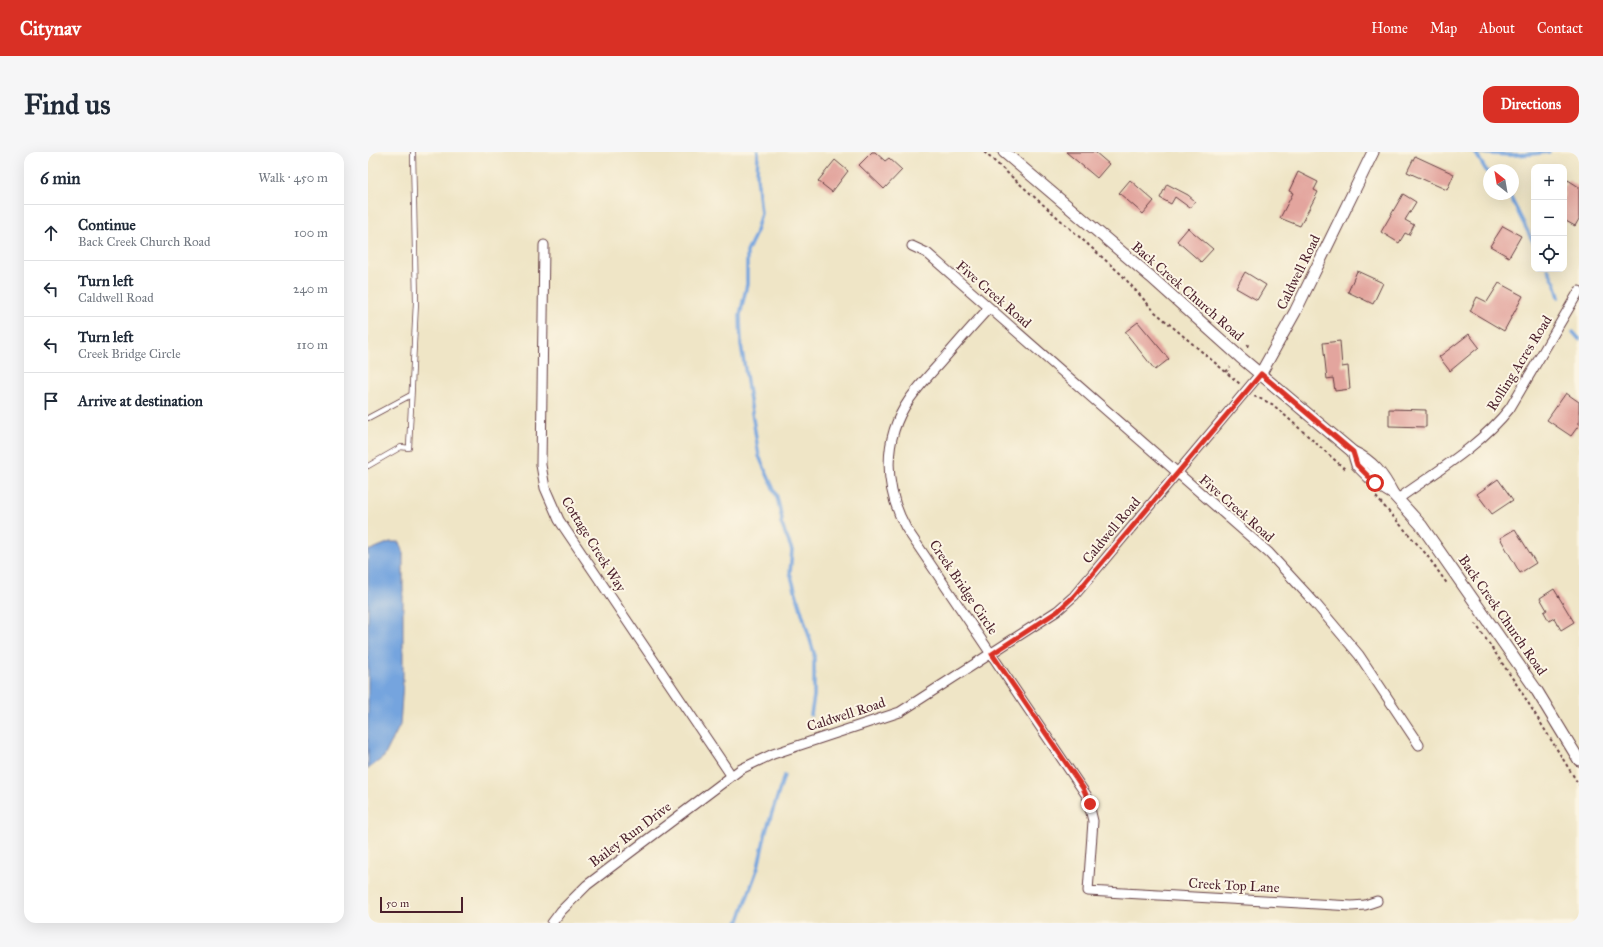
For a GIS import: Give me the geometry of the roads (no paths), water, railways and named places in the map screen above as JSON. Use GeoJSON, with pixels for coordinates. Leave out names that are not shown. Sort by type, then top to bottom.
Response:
{"type":"FeatureCollection","features":[{"type":"Feature","properties":{"kind":"street","name":"Back Creek Church Road"},"geometry":{"type":"LineString","coordinates":[[1004,152],[1151,277],[1240,357],[1353,452],[1357,465],[1375,483],[1396,497],[1421,525],[1474,598],[1537,691],[1579,760]]}},
{"type":"Feature","properties":{"kind":"street","name":"Caldwell Road"},"geometry":{"type":"LineString","coordinates":[[731,775],[752,763],[773,754],[900,712],[1058,611],[1074,596],[1261,374],[1295,312],[1373,152]]}},
{"type":"Feature","properties":{"kind":"street","name":"Cottage Creek Way"},"geometry":{"type":"LineString","coordinates":[[544,245],[541,465],[549,499],[559,520],[731,775]]}},
{"type":"Feature","properties":{"kind":"street","name":"Five Creek Road"},"geometry":{"type":"LineString","coordinates":[[912,246],[927,252],[1177,474],[1244,530],[1316,603],[1359,655],[1420,745]]}},
{"type":"Feature","properties":{"kind":"street","name":"Rolling Acres Road"},"geometry":{"type":"LineString","coordinates":[[1396,497],[1472,446],[1497,425],[1510,408],[1579,291]]}},
{"type":"Feature","properties":{"kind":"street","name":"Creek Bridge Circle"},"geometry":{"type":"LineString","coordinates":[[989,308],[908,401],[893,434],[889,470],[896,506],[906,528],[1087,796],[1093,821],[1088,891]]}},
{"type":"Feature","properties":{"kind":"street","name":"Bailey Run Drive"},"geometry":{"type":"LineString","coordinates":[[552,923],[561,911],[587,885],[731,775]]}},
{"type":"Feature","properties":{"kind":"street","name":"Creek Top Lane"},"geometry":{"type":"LineString","coordinates":[[1088,891],[1352,906],[1365,905],[1377,901]]}},
{"type":"Feature","properties":{"kind":"lane"},"geometry":{"type":"LineString","coordinates":[[368,466],[401,447],[409,448],[416,302],[413,152]]}},
{"type":"Feature","properties":{"kind":"lane"},"geometry":{"type":"LineString","coordinates":[[368,418],[411,395]]}},
{"type":"Feature","properties":{"kind":"water"},"geometry":{"type":"Polygon","coordinates":[[[390,542],[400,542],[403,551],[403,682],[400,725],[384,757],[368,769],[368,551],[390,542]]]}},
{"type":"Feature","properties":{"kind":"waterway"},"geometry":{"type":"LineString","coordinates":[[758,152],[757,175],[761,213],[755,235],[747,252],[747,284],[740,315],[741,344],[759,456],[777,497],[782,519],[781,523],[792,550],[790,573],[814,653],[814,696],[811,715]]}},
{"type":"Feature","properties":{"kind":"waterway"},"geometry":{"type":"LineString","coordinates":[[1474,152],[1512,155],[1549,152]]}},
{"type":"Feature","properties":{"kind":"waterway"},"geometry":{"type":"LineString","coordinates":[[1475,152],[1483,165]]}},
{"type":"Feature","properties":{"kind":"waterway"},"geometry":{"type":"LineString","coordinates":[[1512,200],[1531,238]]}},
{"type":"Feature","properties":{"kind":"waterway"},"geometry":{"type":"LineString","coordinates":[[1550,272],[1555,283],[1559,297]]}},
{"type":"Feature","properties":{"kind":"waterway"},"geometry":{"type":"LineString","coordinates":[[1573,332],[1579,339]]}},
{"type":"Feature","properties":{"kind":"waterway"},"geometry":{"type":"LineString","coordinates":[[738,923],[758,867],[766,831],[784,776]]}}]}
